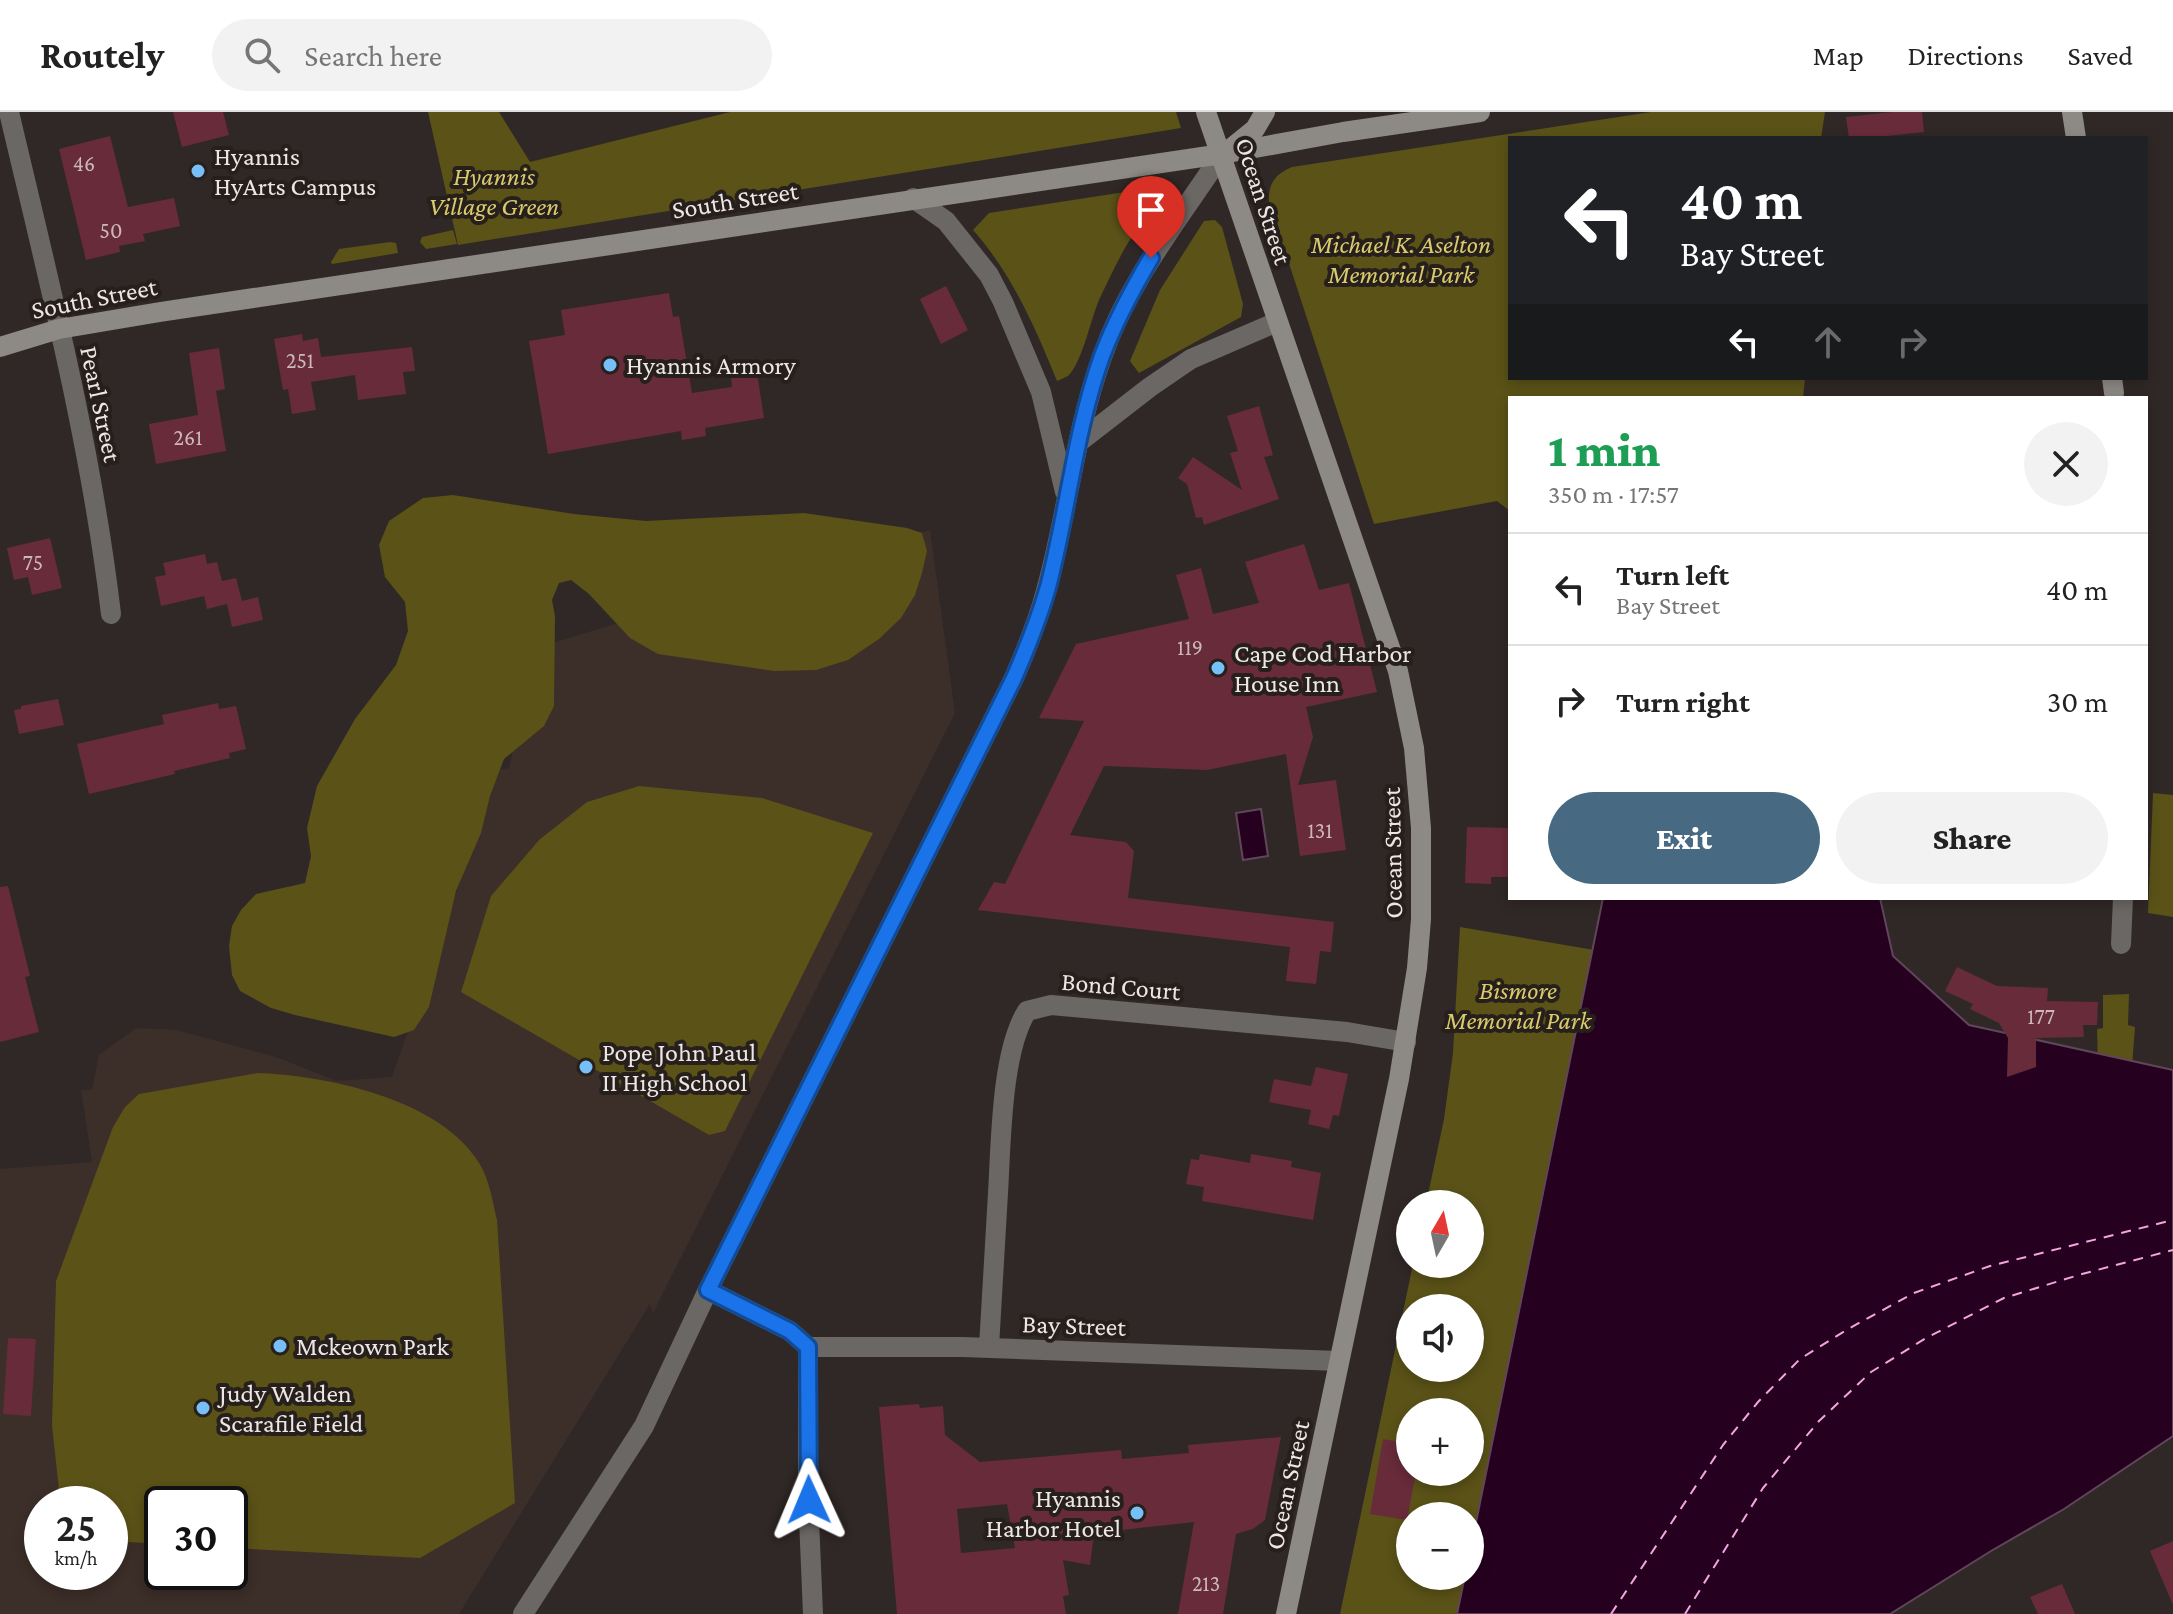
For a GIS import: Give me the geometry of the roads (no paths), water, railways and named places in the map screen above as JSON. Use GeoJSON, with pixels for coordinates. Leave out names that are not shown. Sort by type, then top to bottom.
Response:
{"type":"FeatureCollection","features":[{"type":"Feature","properties":{"kind":"main road","name":"Ocean Street"},"geometry":{"type":"LineString","coordinates":[[1206,112],[1398,671],[1412,735],[1423,870],[1418,954],[1406,1042],[1286,1614]]}},
{"type":"Feature","properties":{"kind":"main road"},"geometry":{"type":"LineString","coordinates":[[1222,154],[1255,129],[1265,112]]}},
{"type":"Feature","properties":{"kind":"main road","name":"South Street"},"geometry":{"type":"LineString","coordinates":[[0,347],[59,329],[913,198],[1222,154],[1480,112]]}},
{"type":"Feature","properties":{"kind":"main road"},"geometry":{"type":"LineString","coordinates":[[2072,112],[2076,136]]}},
{"type":"Feature","properties":{"kind":"street","name":"Pearl Street"},"geometry":{"type":"LineString","coordinates":[[9,112],[73,388],[104,549],[111,614]]}},
{"type":"Feature","properties":{"kind":"street"},"geometry":{"type":"LineString","coordinates":[[523,1614],[644,1426],[708,1290],[1014,678],[1035,629],[1048,586],[1079,442],[1114,326],[1151,258],[1222,154]]}},
{"type":"Feature","properties":{"kind":"street"},"geometry":{"type":"LineString","coordinates":[[913,198],[946,221],[983,266],[1003,302],[1041,392],[1067,498]]}},
{"type":"Feature","properties":{"kind":"street"},"geometry":{"type":"LineString","coordinates":[[1079,442],[1191,359],[1277,322]]}},
{"type":"Feature","properties":{"kind":"street"},"geometry":{"type":"LineString","coordinates":[[2121,944],[2123,900]]}},
{"type":"Feature","properties":{"kind":"street","name":"Bond Court"},"geometry":{"type":"LineString","coordinates":[[989,1347],[1004,1105],[1012,1052],[1027,1011],[1051,1005],[1347,1032],[1406,1042]]}},
{"type":"Feature","properties":{"kind":"street"},"geometry":{"type":"LineString","coordinates":[[708,1290],[790,1331],[808,1347],[808,1495],[813,1614]]}},
{"type":"Feature","properties":{"kind":"street","name":"Bay Street"},"geometry":{"type":"LineString","coordinates":[[808,1347],[989,1347],[1339,1361]]}},
{"type":"Feature","properties":{"kind":"place","name":"Hyannis HyArts Campus"},"geometry":{"type":"Point","coordinates":[198,171]}},
{"type":"Feature","properties":{"kind":"place","name":"Hyannis Armory"},"geometry":{"type":"Point","coordinates":[610,365]}},
{"type":"Feature","properties":{"kind":"place","name":"Cape Cod Harbor House Inn"},"geometry":{"type":"Point","coordinates":[1218,668]}},
{"type":"Feature","properties":{"kind":"place","name":"Pope John Paul II High School"},"geometry":{"type":"Point","coordinates":[586,1067]}},
{"type":"Feature","properties":{"kind":"place","name":"Mckeown Park"},"geometry":{"type":"Point","coordinates":[280,1346]}},
{"type":"Feature","properties":{"kind":"place","name":"Judy Walden Scarafile Field"},"geometry":{"type":"Point","coordinates":[203,1408]}},
{"type":"Feature","properties":{"kind":"place","name":"Hyannis Harbor Hotel"},"geometry":{"type":"Point","coordinates":[1137,1513]}},
{"type":"Feature","properties":{"kind":"park label","name":"Hyannis Village Green"},"geometry":{"type":"Point","coordinates":[494,191]}},
{"type":"Feature","properties":{"kind":"park label","name":"Michael K. Aselton Memorial Park"},"geometry":{"type":"Point","coordinates":[1401,259]}},
{"type":"Feature","properties":{"kind":"park label","name":"Bismore Memorial Park"},"geometry":{"type":"Point","coordinates":[1518,1005]}}]}
